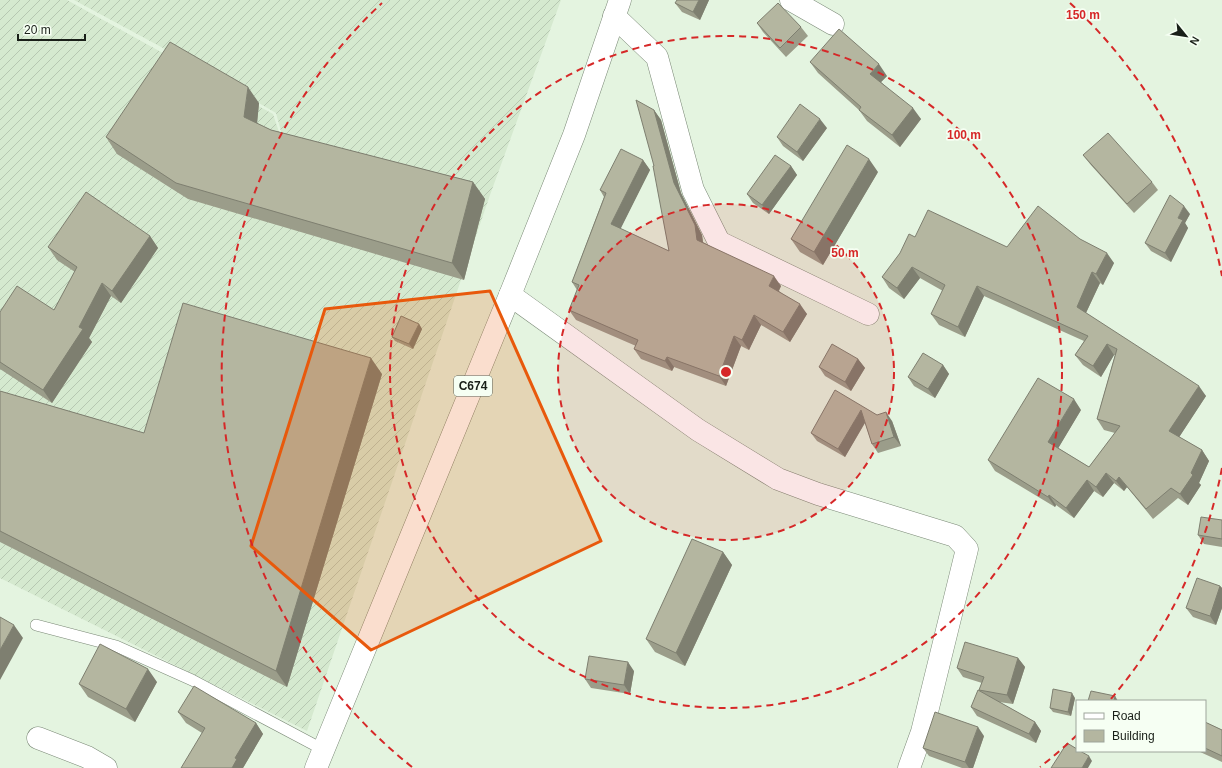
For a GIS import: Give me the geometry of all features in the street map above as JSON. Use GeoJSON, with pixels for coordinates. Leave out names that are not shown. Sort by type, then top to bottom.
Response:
{"type":"FeatureCollection","features":[{"type":"Feature","properties":{"kind":"street"},"geometry":{"type":"LineString","coordinates":[[791,0],[832,24]]}},
{"type":"Feature","properties":{"kind":"street"},"geometry":{"type":"LineString","coordinates":[[617,8],[657,57],[694,190],[719,242],[868,314]]}},
{"type":"Feature","properties":{"kind":"street","name":"C674"},"geometry":{"type":"LineString","coordinates":[[320,759],[574,135],[617,8]]}},
{"type":"Feature","properties":{"kind":"street"},"geometry":{"type":"LineString","coordinates":[[510,295],[698,430],[778,479],[818,494],[955,536],[966,549],[922,732],[909,768]]}},
{"type":"Feature","properties":{"kind":"street"},"geometry":{"type":"LineString","coordinates":[[38,738],[87,757],[106,768]]}},
{"type":"Feature","properties":{"kind":"lane"},"geometry":{"type":"LineString","coordinates":[[36,625],[116,646],[192,680],[320,759]]}},
{"type":"Feature","properties":{"kind":"highlighted area"},"geometry":{"type":"Polygon","coordinates":[[[490,291],[601,541],[371,650],[251,546],[325,309],[490,291]]]}},
{"type":"Feature","properties":{"kind":"shaded area"},"geometry":{"type":"Polygon","coordinates":[[[0,0],[67,0],[273,114],[282,141],[283,139],[276,113],[163,48],[74,0],[561,0],[490,195],[307,731],[0,578],[0,0]]]}},
{"type":"Feature","properties":{"kind":"building"},"geometry":{"type":"Polygon","coordinates":[[[677,0],[699,0],[693,12],[675,3],[677,0]]]}},
{"type":"Feature","properties":{"kind":"building"},"geometry":{"type":"Polygon","coordinates":[[[778,3],[801,27],[780,48],[757,23],[778,3]]]}},
{"type":"Feature","properties":{"kind":"building"},"geometry":{"type":"Polygon","coordinates":[[[839,29],[879,64],[870,74],[913,108],[892,135],[859,110],[861,107],[810,62],[839,29]]]}},
{"type":"Feature","properties":{"kind":"building"},"geometry":{"type":"Polygon","coordinates":[[[170,42],[248,87],[244,117],[271,130],[473,182],[452,263],[176,183],[106,137],[170,42]]]}},
{"type":"Feature","properties":{"kind":"building"},"geometry":{"type":"Polygon","coordinates":[[[636,100],[654,110],[674,183],[695,225],[697,240],[774,276],[769,286],[800,304],[783,332],[754,315],[742,340],[734,336],[719,376],[667,357],[665,361],[634,349],[638,340],[569,310],[579,285],[572,282],[606,193],[600,190],[621,149],[643,160],[611,224],[669,251],[654,166],[636,100]]]}},
{"type":"Feature","properties":{"kind":"building"},"geometry":{"type":"Polygon","coordinates":[[[800,104],[820,119],[797,152],[777,137],[800,104]]]}},
{"type":"Feature","properties":{"kind":"building"},"geometry":{"type":"Polygon","coordinates":[[[1108,133],[1152,182],[1127,204],[1083,155],[1108,133]]]}},
{"type":"Feature","properties":{"kind":"building"},"geometry":{"type":"Polygon","coordinates":[[[847,145],[869,159],[814,252],[791,239],[847,145]]]}},
{"type":"Feature","properties":{"kind":"building"},"geometry":{"type":"Polygon","coordinates":[[[775,155],[791,166],[762,205],[747,194],[775,155]]]}},
{"type":"Feature","properties":{"kind":"building"},"geometry":{"type":"Polygon","coordinates":[[[86,192],[150,236],[112,291],[102,283],[79,327],[83,329],[43,390],[0,362],[0,312],[17,286],[54,310],[77,267],[48,247],[86,192]]]}},
{"type":"Feature","properties":{"kind":"building"},"geometry":{"type":"Polygon","coordinates":[[[1170,195],[1184,206],[1178,218],[1183,220],[1165,253],[1145,243],[1170,195]]]}},
{"type":"Feature","properties":{"kind":"building"},"geometry":{"type":"Polygon","coordinates":[[[1038,206],[1080,239],[1107,253],[1096,274],[1092,272],[1077,307],[1199,386],[1169,431],[1202,450],[1191,473],[1193,475],[1180,494],[1171,488],[1146,509],[1119,477],[1116,481],[1106,473],[1096,487],[1087,480],[1066,508],[1049,495],[1048,497],[988,460],[1038,378],[1074,399],[1048,442],[1089,467],[1120,426],[1097,419],[1117,349],[1107,344],[1093,366],[1075,355],[1088,336],[977,286],[958,327],[931,314],[945,285],[912,267],[897,288],[882,277],[900,253],[909,234],[915,237],[928,210],[1007,247],[1038,206]]]}},
{"type":"Feature","properties":{"kind":"building"},"geometry":{"type":"Polygon","coordinates":[[[183,303],[371,358],[276,671],[0,531],[0,391],[144,433],[183,303]]]}},
{"type":"Feature","properties":{"kind":"building"},"geometry":{"type":"Polygon","coordinates":[[[401,316],[419,324],[409,344],[392,337],[401,316]]]}},
{"type":"Feature","properties":{"kind":"building"},"geometry":{"type":"Polygon","coordinates":[[[832,344],[858,359],[845,382],[819,367],[832,344]]]}},
{"type":"Feature","properties":{"kind":"building"},"geometry":{"type":"Polygon","coordinates":[[[923,353],[943,365],[928,389],[908,377],[923,353]]]}},
{"type":"Feature","properties":{"kind":"building"},"geometry":{"type":"Polygon","coordinates":[[[835,390],[877,415],[886,412],[894,437],[872,444],[861,410],[838,449],[811,433],[835,390]]]}},
{"type":"Feature","properties":{"kind":"building"},"geometry":{"type":"Polygon","coordinates":[[[1201,517],[1222,520],[1222,539],[1198,535],[1201,517]]]}},
{"type":"Feature","properties":{"kind":"building"},"geometry":{"type":"Polygon","coordinates":[[[692,539],[723,552],[676,653],[646,639],[692,539]]]}},
{"type":"Feature","properties":{"kind":"building"},"geometry":{"type":"Polygon","coordinates":[[[1197,578],[1220,586],[1210,616],[1186,608],[1197,578]]]}},
{"type":"Feature","properties":{"kind":"building"},"geometry":{"type":"Polygon","coordinates":[[[0,617],[14,625],[0,650],[0,617]]]}},
{"type":"Feature","properties":{"kind":"building"},"geometry":{"type":"Polygon","coordinates":[[[965,642],[1018,658],[1007,695],[979,690],[984,677],[957,668],[965,642]]]}},
{"type":"Feature","properties":{"kind":"building"},"geometry":{"type":"Polygon","coordinates":[[[100,644],[148,669],[126,709],[79,684],[100,644]]]}},
{"type":"Feature","properties":{"kind":"building"},"geometry":{"type":"Polygon","coordinates":[[[589,656],[628,662],[624,685],[585,679],[589,656]]]}},
{"type":"Feature","properties":{"kind":"building"},"geometry":{"type":"Polygon","coordinates":[[[194,686],[256,723],[235,758],[237,759],[232,768],[181,768],[205,728],[178,712],[194,686]]]}},
{"type":"Feature","properties":{"kind":"building"},"geometry":{"type":"Polygon","coordinates":[[[1053,689],[1072,693],[1068,712],[1050,708],[1053,689]]]}},
{"type":"Feature","properties":{"kind":"building"},"geometry":{"type":"Polygon","coordinates":[[[978,690],[1035,722],[1029,734],[971,707],[978,690]]]}},
{"type":"Feature","properties":{"kind":"building"},"geometry":{"type":"Polygon","coordinates":[[[1091,691],[1115,696],[1114,700],[1088,700],[1091,691]]]}},
{"type":"Feature","properties":{"kind":"building"},"geometry":{"type":"Polygon","coordinates":[[[935,712],[978,727],[965,762],[923,748],[935,712]]]}},
{"type":"Feature","properties":{"kind":"building"},"geometry":{"type":"Polygon","coordinates":[[[1206,722],[1222,730],[1222,756],[1206,748],[1206,722]]]}},
{"type":"Feature","properties":{"kind":"building"},"geometry":{"type":"Polygon","coordinates":[[[1067,743],[1076,748],[1076,752],[1082,752],[1089,756],[1082,768],[1051,768],[1067,743]]]}}]}
